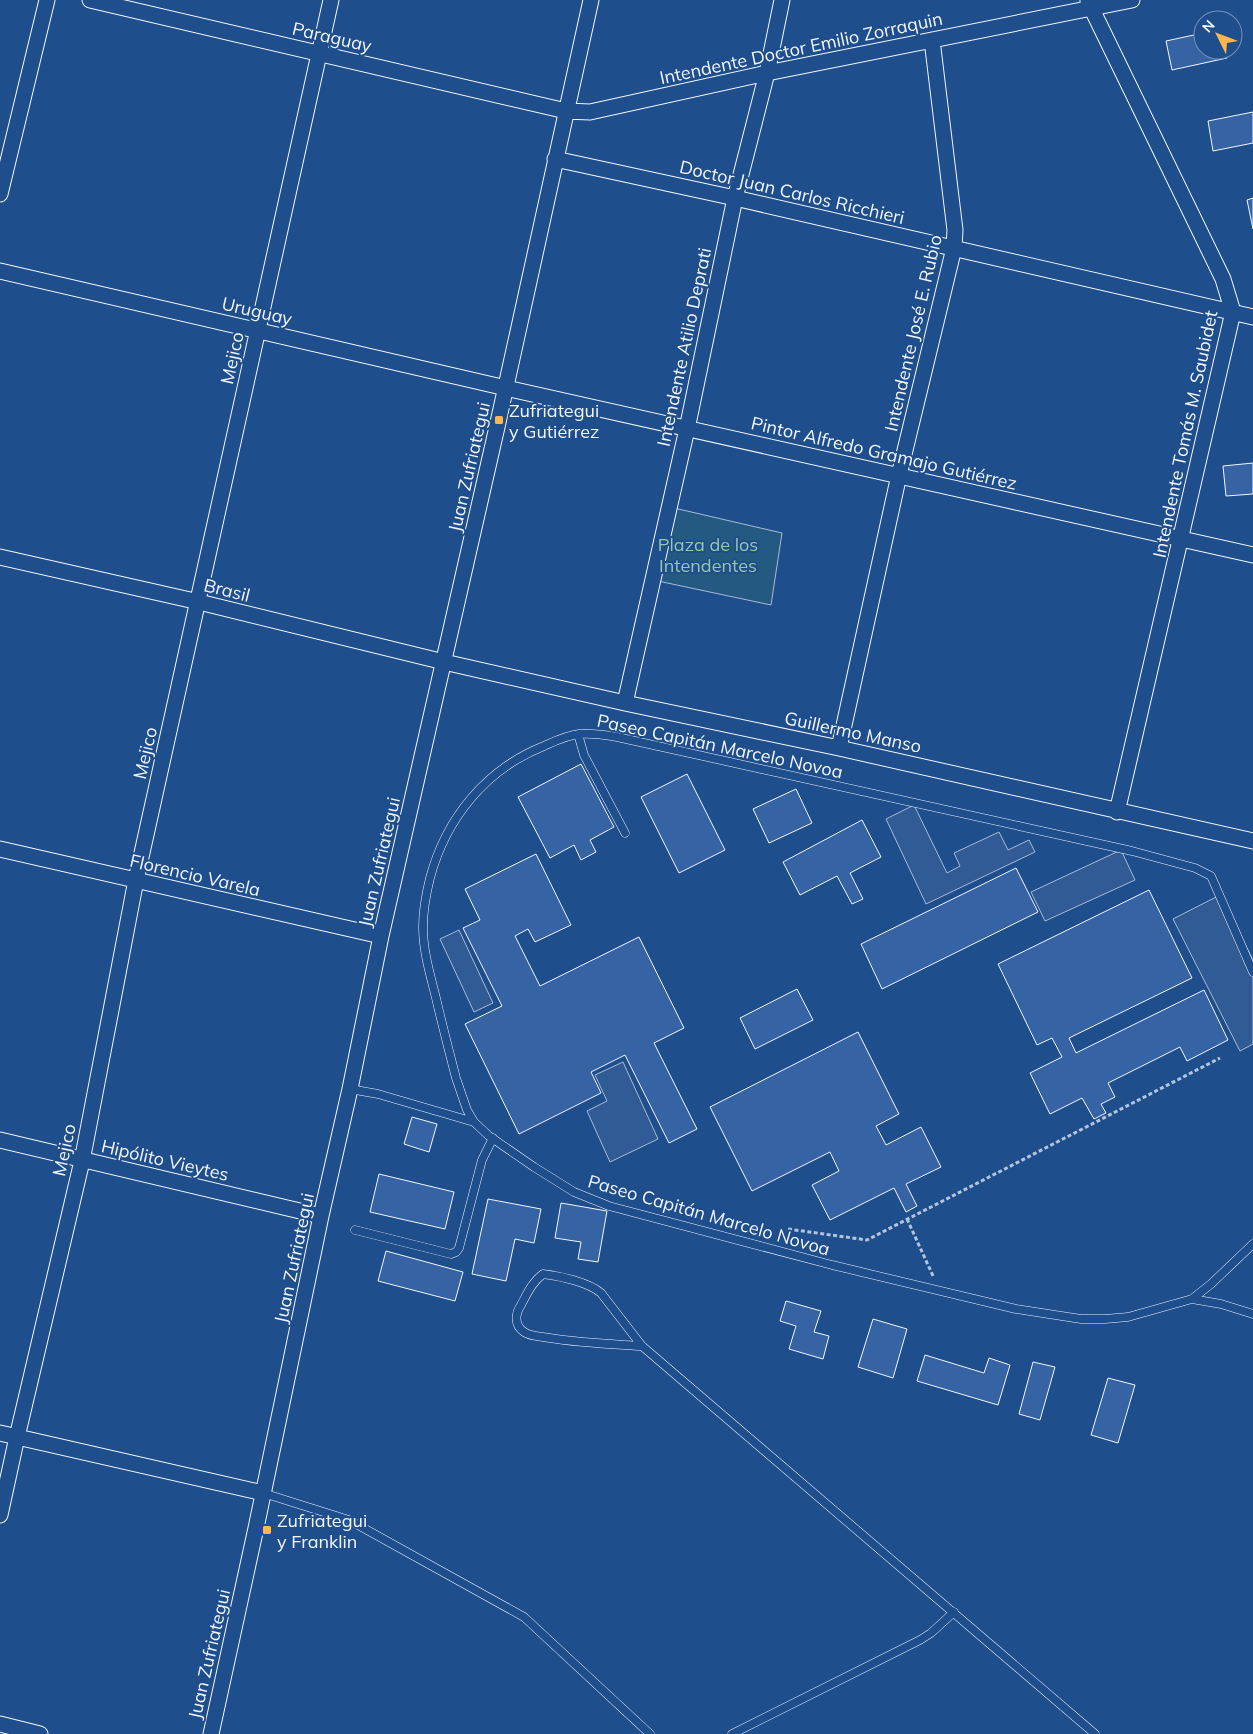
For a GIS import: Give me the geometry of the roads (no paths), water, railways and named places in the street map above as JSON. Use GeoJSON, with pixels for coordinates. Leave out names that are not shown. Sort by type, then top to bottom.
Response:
{"type":"FeatureCollection","features":[{"type":"Feature","properties":{"kind":"street"},"geometry":{"type":"LineString","coordinates":[[0,194],[47,0]]}},
{"type":"Feature","properties":{"kind":"street","name":"Paraguay"},"geometry":{"type":"LineString","coordinates":[[90,0],[566,111]]}},
{"type":"Feature","properties":{"kind":"street","name":"Mejico"},"geometry":{"type":"LineString","coordinates":[[0,1515],[16,1437],[82,1161],[136,880],[332,0]]}},
{"type":"Feature","properties":{"kind":"street","name":"Juan Zufriategui"},"geometry":{"type":"LineString","coordinates":[[210,1734],[264,1494],[381,936],[506,388],[591,0]]}},
{"type":"Feature","properties":{"kind":"street","name":"Intendente Atilio Deprati"},"geometry":{"type":"LineString","coordinates":[[625,703],[687,429],[735,198],[767,73],[782,0]]}},
{"type":"Feature","properties":{"kind":"street","name":"Intendente Doctor Emilio Zorraquin"},"geometry":{"type":"LineString","coordinates":[[566,111],[590,112],[767,73],[932,40],[1089,4],[1132,0]]}},
{"type":"Feature","properties":{"kind":"street","name":"Intendente Tomás M. Saubidet"},"geometry":{"type":"LineString","coordinates":[[1089,4],[1223,279],[1233,312],[1182,540],[1117,812]]}},
{"type":"Feature","properties":{"kind":"street","name":"Intendente José E. Rubio"},"geometry":{"type":"LineString","coordinates":[[839,748],[899,475],[954,248],[955,230],[932,40]]}},
{"type":"Feature","properties":{"kind":"street","name":"Doctor Juan Carlos Ricchieri"},"geometry":{"type":"LineString","coordinates":[[556,159],[735,198],[1253,317]]}},
{"type":"Feature","properties":{"kind":"street","name":"Uruguay"},"geometry":{"type":"LineString","coordinates":[[0,271],[506,388]]}},
{"type":"Feature","properties":{"kind":"street","name":"Pintor Alfredo Gramajo Gutiérrez"},"geometry":{"type":"LineString","coordinates":[[506,388],[1253,555]]}},
{"type":"Feature","properties":{"kind":"street","name":"Brasil"},"geometry":{"type":"LineString","coordinates":[[0,557],[198,602],[444,662]]}},
{"type":"Feature","properties":{"kind":"street","name":"Guillermo Manso"},"geometry":{"type":"LineString","coordinates":[[444,662],[1253,841]]}},
{"type":"Feature","properties":{"kind":"street","name":"Florencio Varela"},"geometry":{"type":"LineString","coordinates":[[0,849],[381,936]]}},
{"type":"Feature","properties":{"kind":"street","name":"Hipólito Vieytes"},"geometry":{"type":"LineString","coordinates":[[0,1140],[82,1161],[321,1216]]}},
{"type":"Feature","properties":{"kind":"street"},"geometry":{"type":"LineString","coordinates":[[0,1433],[264,1494]]}},
{"type":"Feature","properties":{"kind":"street"},"geometry":{"type":"LineString","coordinates":[[0,1724],[40,1734]]}},
{"type":"Feature","properties":{"kind":"lane"},"geometry":{"type":"LineString","coordinates":[[578,734],[584,755],[625,833]]}},
{"type":"Feature","properties":{"kind":"lane","name":"Paseo Capitán Marcelo Novoa"},"geometry":{"type":"LineString","coordinates":[[1253,972],[1210,876],[1196,868],[617,737],[578,734],[562,738],[515,759],[489,780],[467,802],[445,838],[435,862],[426,896],[423,925],[424,951],[456,1078],[461,1096],[474,1122],[534,1167],[574,1192],[609,1206],[832,1265],[1016,1309],[1081,1319],[1128,1317],[1192,1299],[1211,1284],[1253,1244]]}},
{"type":"Feature","properties":{"kind":"lane"},"geometry":{"type":"LineString","coordinates":[[350,1090],[378,1094],[474,1122]]}},
{"type":"Feature","properties":{"kind":"lane"},"geometry":{"type":"LineString","coordinates":[[355,1230],[451,1254],[456,1252],[459,1248],[482,1160],[493,1138]]}},
{"type":"Feature","properties":{"kind":"lane"},"geometry":{"type":"LineString","coordinates":[[642,1346],[574,1342],[530,1335],[522,1331],[518,1326],[517,1310],[535,1280],[543,1274],[554,1275],[594,1287],[642,1346],[1095,1734]]}},
{"type":"Feature","properties":{"kind":"lane"},"geometry":{"type":"LineString","coordinates":[[1192,1299],[1221,1304],[1253,1314]]}},
{"type":"Feature","properties":{"kind":"lane"},"geometry":{"type":"LineString","coordinates":[[264,1494],[348,1520],[524,1617],[650,1734]]}},
{"type":"Feature","properties":{"kind":"lane"},"geometry":{"type":"LineString","coordinates":[[732,1734],[920,1640],[931,1633],[954,1612]]}},
{"type":"Feature","properties":{"kind":"place","name":"Zufriategui y Gutiérrez"},"geometry":{"type":"Point","coordinates":[499,420]}},
{"type":"Feature","properties":{"kind":"place","name":"Zufriategui y Franklin"},"geometry":{"type":"Point","coordinates":[267,1530]}},
{"type":"Feature","properties":{"kind":"park label","name":"Plaza de los Intendentes"},"geometry":{"type":"Point","coordinates":[708,554]}}]}
